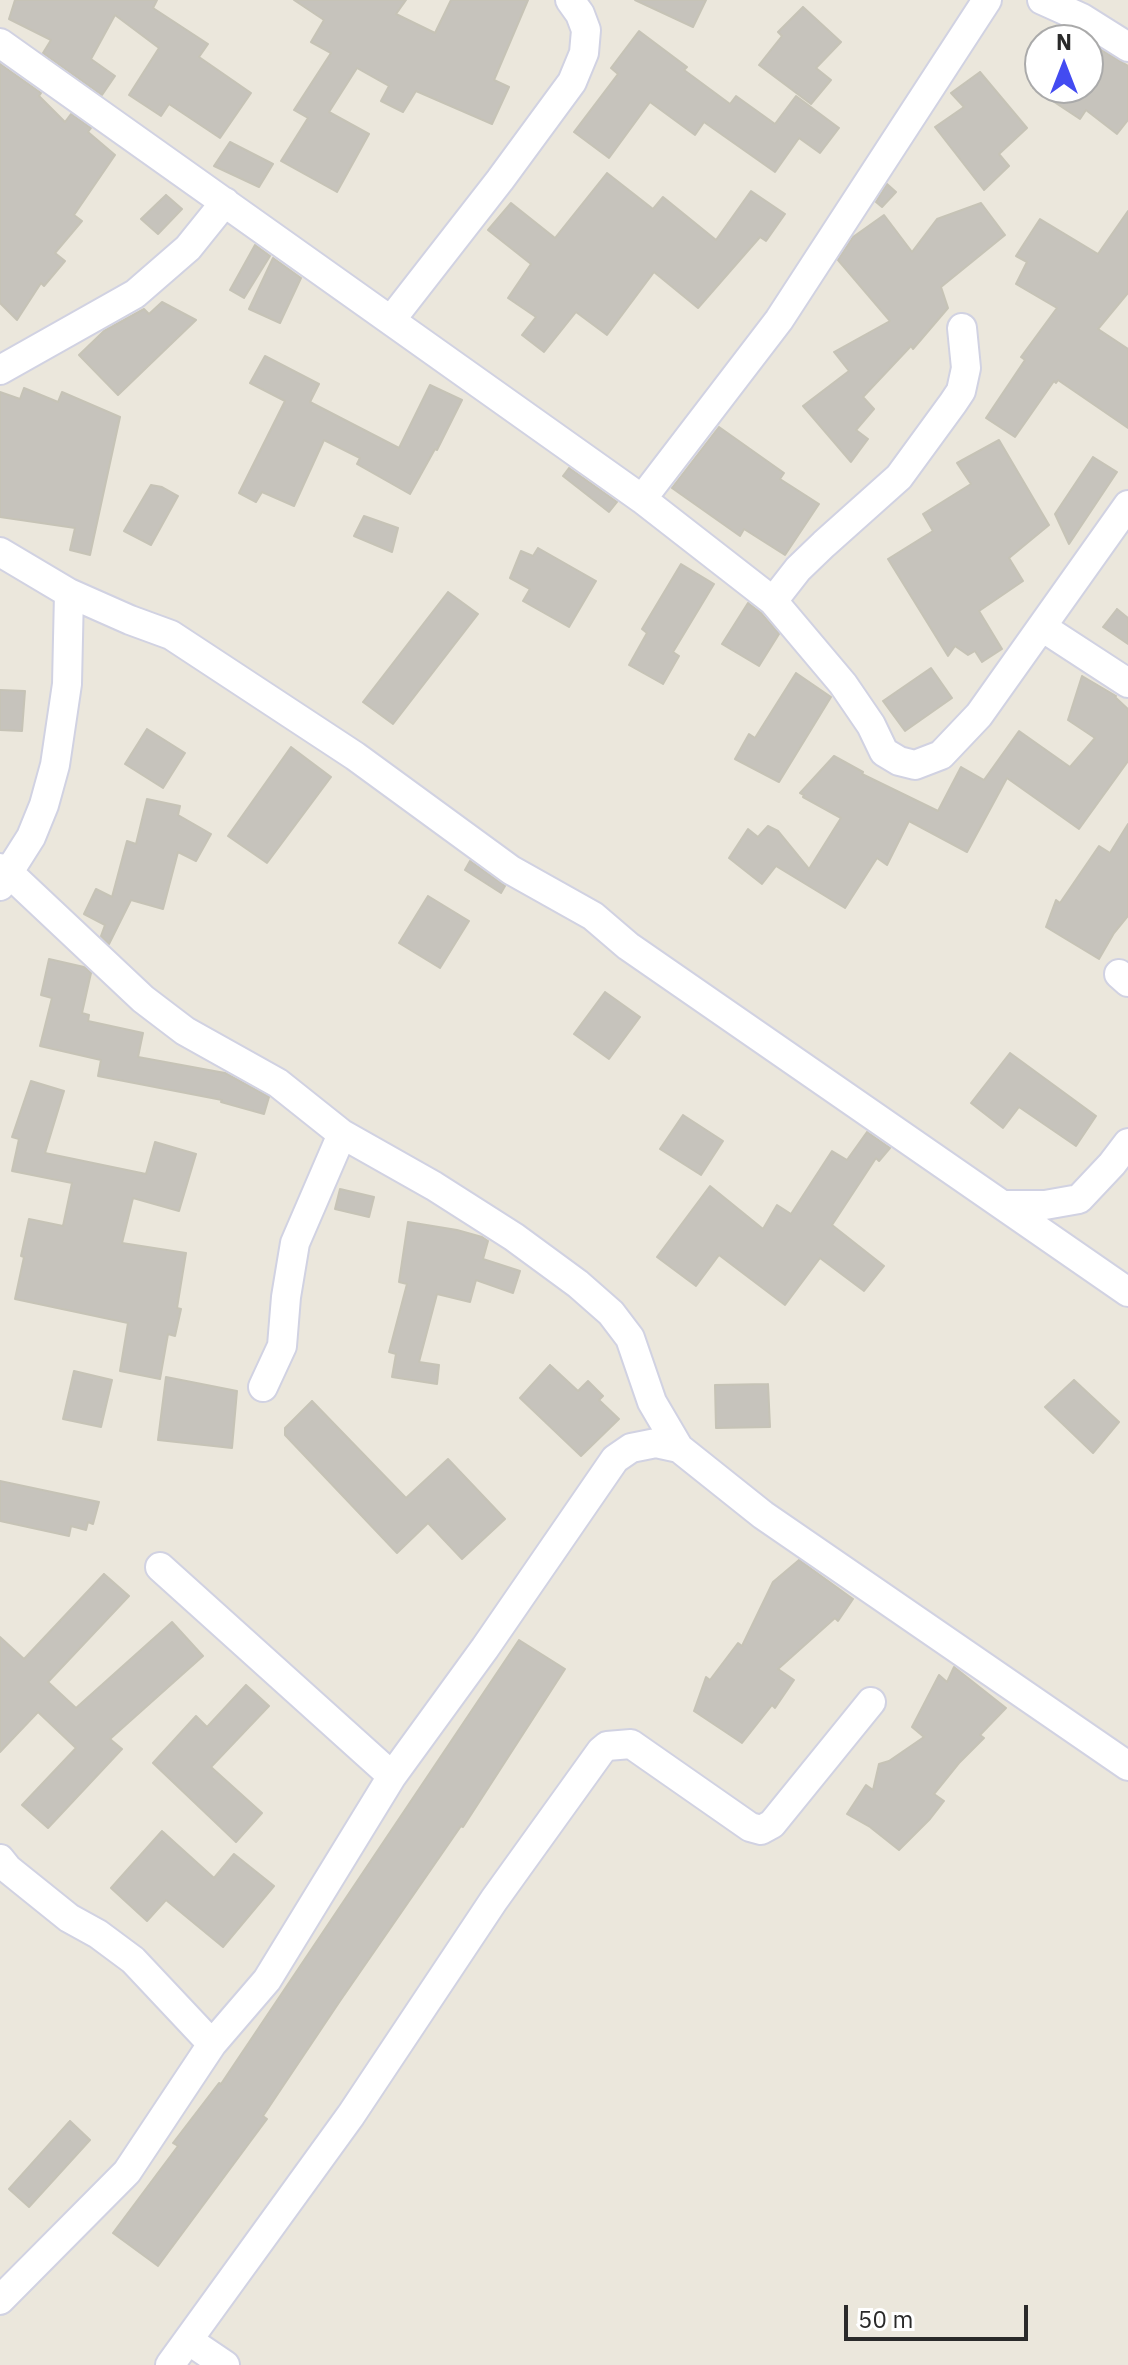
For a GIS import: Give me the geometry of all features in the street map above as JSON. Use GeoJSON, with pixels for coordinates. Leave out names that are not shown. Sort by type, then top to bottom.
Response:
{"type":"FeatureCollection","features":[{"type":"Feature","properties":{"kind":"street"},"geometry":{"type":"LineString","coordinates":[[391,320],[572,82],[584,53],[586,30],[570,0]]}},
{"type":"Feature","properties":{"kind":"street"},"geometry":{"type":"LineString","coordinates":[[642,499],[779,320],[987,0]]}},
{"type":"Feature","properties":{"kind":"street"},"geometry":{"type":"LineString","coordinates":[[1042,0],[1082,18],[1128,47]]}},
{"type":"Feature","properties":{"kind":"street"},"geometry":{"type":"LineString","coordinates":[[0,43],[642,499],[773,601],[843,684],[871,725],[884,752],[899,761],[915,765],[941,755],[979,715],[1128,505]]}},
{"type":"Feature","properties":{"kind":"street"},"geometry":{"type":"LineString","coordinates":[[0,370],[135,294],[188,248],[225,202]]}},
{"type":"Feature","properties":{"kind":"street"},"geometry":{"type":"LineString","coordinates":[[773,601],[798,569],[899,477],[953,403],[961,391],[966,368],[962,328]]}},
{"type":"Feature","properties":{"kind":"street"},"geometry":{"type":"LineString","coordinates":[[0,552],[69,593],[171,635],[355,756],[511,870],[593,916],[628,946],[1128,1292]]}},
{"type":"Feature","properties":{"kind":"street"},"geometry":{"type":"LineString","coordinates":[[69,593],[67,684],[55,765],[31,837],[3,875],[143,999],[185,1031],[278,1083],[342,1134],[434,1186],[514,1237],[578,1284],[611,1313],[630,1338],[652,1402],[679,1448],[776,1524],[1128,1766]]}},
{"type":"Feature","properties":{"kind":"street"},"geometry":{"type":"LineString","coordinates":[[1042,627],[1128,683]]}},
{"type":"Feature","properties":{"kind":"street"},"geometry":{"type":"LineString","coordinates":[[263,1387],[282,1346],[295,1243],[342,1134]]}},
{"type":"Feature","properties":{"kind":"street"},"geometry":{"type":"LineString","coordinates":[[1003,1205],[1045,1205],[1079,1199],[1128,1143]]}},
{"type":"Feature","properties":{"kind":"street"},"geometry":{"type":"LineString","coordinates":[[631,1448],[652,1402]]}},
{"type":"Feature","properties":{"kind":"street"},"geometry":{"type":"LineString","coordinates":[[3,2291],[127,2172],[212,2044],[267,1980],[392,1776],[485,1648],[615,1459],[631,1448],[656,1443],[679,1448]]}},
{"type":"Feature","properties":{"kind":"street"},"geometry":{"type":"LineString","coordinates":[[160,1567],[392,1776]]}},
{"type":"Feature","properties":{"kind":"street"},"geometry":{"type":"LineString","coordinates":[[170,2365],[351,2115],[494,1900],[601,1751],[607,1746],[631,1744],[750,1827],[761,1830],[772,1824],[871,1702]]}},
{"type":"Feature","properties":{"kind":"street"},"geometry":{"type":"LineString","coordinates":[[0,1859],[8,1869],[69,1918],[98,1934],[133,1960],[212,2044]]}},
{"type":"Feature","properties":{"kind":"street"},"geometry":{"type":"LineString","coordinates":[[188,2340],[225,2365]]}},
{"type":"Feature","properties":{"kind":"building"},"geometry":{"type":"Polygon","coordinates":[[[15,0],[157,0],[153,8],[208,44],[199,57],[251,93],[220,138],[169,104],[161,116],[129,95],[159,48],[115,15],[91,59],[115,76],[102,95],[43,53],[51,40],[9,19],[15,0]]]}},
{"type":"Feature","properties":{"kind":"building"},"geometry":{"type":"Polygon","coordinates":[[[294,0],[406,0],[396,14],[435,33],[451,0],[528,0],[494,80],[509,87],[492,124],[416,91],[403,112],[381,101],[389,86],[357,68],[329,112],[369,134],[337,192],[281,161],[308,118],[294,110],[331,53],[311,42],[324,20],[294,0]]]}},
{"type":"Feature","properties":{"kind":"building"},"geometry":{"type":"Polygon","coordinates":[[[635,0],[706,0],[693,27],[635,0]]]}},
{"type":"Feature","properties":{"kind":"building"},"geometry":{"type":"Polygon","coordinates":[[[803,7],[841,42],[816,68],[831,80],[811,104],[759,65],[782,36],[778,32],[803,7]]]}},
{"type":"Feature","properties":{"kind":"building"},"geometry":{"type":"Polygon","coordinates":[[[639,31],[730,104],[736,96],[775,124],[796,96],[839,128],[820,153],[799,138],[775,172],[704,122],[695,135],[650,102],[609,158],[574,132],[618,74],[611,68],[639,31]]]}},
{"type":"Feature","properties":{"kind":"building"},"geometry":{"type":"Polygon","coordinates":[[[1104,52],[1128,66],[1128,120],[1117,134],[1086,110],[1080,119],[1057,104],[1104,104],[1104,52]]]}},
{"type":"Feature","properties":{"kind":"building"},"geometry":{"type":"Polygon","coordinates":[[[0,64],[41,93],[39,96],[65,122],[71,114],[91,128],[88,132],[115,155],[74,215],[82,221],[55,253],[65,261],[44,286],[41,283],[17,320],[0,303],[0,64]]]}},
{"type":"Feature","properties":{"kind":"building"},"geometry":{"type":"Polygon","coordinates":[[[980,72],[1027,128],[999,154],[1009,166],[984,190],[935,127],[964,107],[951,93],[980,72]]]}},
{"type":"Feature","properties":{"kind":"building"},"geometry":{"type":"Polygon","coordinates":[[[230,142],[273,164],[259,187],[214,166],[230,142]]]}},
{"type":"Feature","properties":{"kind":"building"},"geometry":{"type":"Polygon","coordinates":[[[607,173],[653,209],[663,197],[716,240],[751,191],[785,214],[766,241],[760,237],[698,308],[654,272],[607,335],[576,312],[544,352],[522,335],[536,317],[508,298],[531,264],[488,230],[511,203],[555,238],[607,173]]]}},
{"type":"Feature","properties":{"kind":"building"},"geometry":{"type":"Polygon","coordinates":[[[887,184],[896,192],[882,207],[876,202],[887,184]]]}},
{"type":"Feature","properties":{"kind":"building"},"geometry":{"type":"Polygon","coordinates":[[[166,195],[182,209],[158,234],[141,219],[166,195]]]}},
{"type":"Feature","properties":{"kind":"building"},"geometry":{"type":"Polygon","coordinates":[[[981,203],[1005,235],[941,287],[948,308],[913,349],[911,346],[863,397],[874,409],[856,430],[868,439],[851,462],[803,406],[849,371],[834,352],[890,321],[838,260],[853,237],[884,215],[912,252],[937,219],[981,203]]]}},
{"type":"Feature","properties":{"kind":"building"},"geometry":{"type":"Polygon","coordinates":[[[1128,211],[1128,293],[1098,329],[1128,349],[1128,428],[1058,380],[1056,383],[1054,381],[1015,437],[986,418],[1025,360],[1021,357],[1057,308],[1016,284],[1027,262],[1016,256],[1040,219],[1098,254],[1128,211]]]}},
{"type":"Feature","properties":{"kind":"building"},"geometry":{"type":"Polygon","coordinates":[[[255,245],[270,256],[244,298],[230,290],[255,245]]]}},
{"type":"Feature","properties":{"kind":"building"},"geometry":{"type":"Polygon","coordinates":[[[273,258],[301,278],[280,323],[249,309],[273,258]]]}},
{"type":"Feature","properties":{"kind":"building"},"geometry":{"type":"Polygon","coordinates":[[[162,302],[196,320],[118,395],[79,355],[104,331],[144,309],[149,314],[162,302]]]}},
{"type":"Feature","properties":{"kind":"building"},"geometry":{"type":"Polygon","coordinates":[[[265,356],[319,384],[310,402],[399,448],[430,385],[462,400],[410,494],[357,464],[360,458],[324,440],[294,506],[262,492],[256,502],[239,493],[285,401],[250,383],[265,356]]]}},
{"type":"Feature","properties":{"kind":"building"},"geometry":{"type":"Polygon","coordinates":[[[24,388],[58,402],[62,392],[120,417],[90,555],[70,550],[75,528],[0,517],[0,392],[20,399],[24,388]]]}},
{"type":"Feature","properties":{"kind":"building"},"geometry":{"type":"Polygon","coordinates":[[[719,427],[784,473],[780,479],[819,504],[785,555],[744,529],[740,536],[672,488],[719,427]]]}},
{"type":"Feature","properties":{"kind":"building"},"geometry":{"type":"Polygon","coordinates":[[[999,440],[1049,525],[1009,558],[1023,581],[979,611],[1002,649],[982,662],[975,651],[968,655],[955,646],[948,656],[888,559],[933,531],[923,514],[971,484],[957,463],[999,440]]]}},
{"type":"Feature","properties":{"kind":"building"},"geometry":{"type":"Polygon","coordinates":[[[1093,457],[1117,472],[1069,544],[1055,514],[1093,457]]]}},
{"type":"Feature","properties":{"kind":"building"},"geometry":{"type":"Polygon","coordinates":[[[569,468],[617,502],[609,512],[563,476],[569,468]]]}},
{"type":"Feature","properties":{"kind":"building"},"geometry":{"type":"Polygon","coordinates":[[[151,485],[178,496],[151,545],[124,531],[151,485]]]}},
{"type":"Feature","properties":{"kind":"building"},"geometry":{"type":"Polygon","coordinates":[[[364,516],[398,528],[392,552],[354,536],[364,516]]]}},
{"type":"Feature","properties":{"kind":"building"},"geometry":{"type":"Polygon","coordinates":[[[538,548],[596,581],[569,627],[523,601],[530,589],[510,578],[521,551],[533,556],[538,548]]]}},
{"type":"Feature","properties":{"kind":"building"},"geometry":{"type":"Polygon","coordinates":[[[681,564],[714,584],[673,652],[679,656],[663,684],[629,665],[647,633],[642,629],[681,564]]]}},
{"type":"Feature","properties":{"kind":"building"},"geometry":{"type":"Polygon","coordinates":[[[448,592],[478,614],[393,724],[363,702],[448,592]]]}},
{"type":"Feature","properties":{"kind":"building"},"geometry":{"type":"Polygon","coordinates":[[[748,603],[779,634],[759,666],[722,644],[748,603]]]}},
{"type":"Feature","properties":{"kind":"building"},"geometry":{"type":"Polygon","coordinates":[[[1117,609],[1128,618],[1128,644],[1103,627],[1117,609]]]}},
{"type":"Feature","properties":{"kind":"building"},"geometry":{"type":"Polygon","coordinates":[[[931,668],[952,698],[905,731],[883,701],[931,668]]]}},
{"type":"Feature","properties":{"kind":"building"},"geometry":{"type":"Polygon","coordinates":[[[796,673],[831,697],[779,782],[735,759],[749,734],[755,738],[796,673]]]}},
{"type":"Feature","properties":{"kind":"building"},"geometry":{"type":"Polygon","coordinates":[[[1082,676],[1116,696],[1128,709],[1128,761],[1079,829],[1007,778],[967,852],[909,821],[887,865],[877,858],[845,908],[776,866],[762,884],[729,858],[748,829],[758,837],[768,826],[778,831],[809,869],[841,818],[800,793],[834,756],[862,774],[938,811],[961,767],[984,780],[1019,731],[1070,767],[1095,738],[1068,720],[1082,676]]]}},
{"type":"Feature","properties":{"kind":"building"},"geometry":{"type":"Polygon","coordinates":[[[0,690],[25,691],[22,731],[0,730],[0,690]]]}},
{"type":"Feature","properties":{"kind":"building"},"geometry":{"type":"Polygon","coordinates":[[[147,729],[185,753],[163,788],[125,764],[147,729]]]}},
{"type":"Feature","properties":{"kind":"building"},"geometry":{"type":"Polygon","coordinates":[[[291,747],[331,777],[267,863],[228,836],[291,747]]]}},
{"type":"Feature","properties":{"kind":"building"},"geometry":{"type":"Polygon","coordinates":[[[147,799],[180,806],[178,815],[211,834],[196,861],[178,852],[163,909],[131,900],[109,944],[101,936],[105,925],[84,914],[96,889],[112,897],[127,841],[136,844],[147,799]]]}},
{"type":"Feature","properties":{"kind":"building"},"geometry":{"type":"Polygon","coordinates":[[[1128,824],[1128,916],[1099,959],[1046,927],[1056,900],[1060,903],[1099,846],[1110,853],[1128,824]]]}},
{"type":"Feature","properties":{"kind":"building"},"geometry":{"type":"Polygon","coordinates":[[[470,861],[505,886],[501,893],[465,870],[470,861]]]}},
{"type":"Feature","properties":{"kind":"building"},"geometry":{"type":"Polygon","coordinates":[[[428,896],[469,921],[440,968],[399,943],[428,896]]]}},
{"type":"Feature","properties":{"kind":"building"},"geometry":{"type":"Polygon","coordinates":[[[49,959],[84,967],[91,973],[82,1013],[89,1015],[88,1021],[143,1033],[138,1057],[225,1073],[269,1097],[264,1114],[222,1100],[98,1076],[101,1060],[40,1046],[52,998],[41,995],[49,959]]]}},
{"type":"Feature","properties":{"kind":"building"},"geometry":{"type":"Polygon","coordinates":[[[605,992],[640,1017],[609,1059],[574,1034],[605,992]]]}},
{"type":"Feature","properties":{"kind":"building"},"geometry":{"type":"Polygon","coordinates":[[[1010,1053],[1096,1116],[1076,1146],[1019,1107],[1003,1128],[971,1103],[1010,1053]]]}},
{"type":"Feature","properties":{"kind":"building"},"geometry":{"type":"Polygon","coordinates":[[[31,1081],[64,1091],[45,1153],[146,1174],[155,1142],[196,1154],[179,1211],[133,1198],[122,1243],[186,1253],[177,1308],[181,1309],[175,1336],[168,1334],[160,1379],[120,1371],[128,1323],[15,1299],[29,1219],[63,1226],[72,1183],[12,1171],[19,1139],[12,1137],[31,1081]]]}},
{"type":"Feature","properties":{"kind":"building"},"geometry":{"type":"Polygon","coordinates":[[[683,1115],[723,1141],[701,1175],[660,1149],[683,1115]]]}},
{"type":"Feature","properties":{"kind":"building"},"geometry":{"type":"Polygon","coordinates":[[[867,1132],[890,1148],[879,1161],[876,1158],[832,1225],[884,1266],[864,1291],[820,1258],[785,1305],[719,1255],[696,1286],[657,1257],[710,1186],[763,1229],[777,1205],[791,1214],[832,1151],[847,1160],[867,1132]]]}},
{"type":"Feature","properties":{"kind":"building"},"geometry":{"type":"Polygon","coordinates":[[[340,1189],[374,1197],[369,1217],[335,1209],[340,1189]]]}},
{"type":"Feature","properties":{"kind":"building"},"geometry":{"type":"Polygon","coordinates":[[[408,1222],[482,1237],[488,1241],[483,1259],[520,1271],[513,1293],[476,1280],[470,1302],[437,1294],[419,1362],[439,1365],[437,1384],[392,1377],[396,1354],[389,1352],[407,1284],[399,1282],[408,1222]]]}},
{"type":"Feature","properties":{"kind":"building"},"geometry":{"type":"Polygon","coordinates":[[[550,1365],[578,1391],[588,1381],[603,1396],[599,1400],[619,1419],[581,1456],[520,1398],[550,1365]]]}},
{"type":"Feature","properties":{"kind":"building"},"geometry":{"type":"Polygon","coordinates":[[[74,1371],[112,1380],[101,1427],[63,1419],[74,1371]]]}},
{"type":"Feature","properties":{"kind":"building"},"geometry":{"type":"Polygon","coordinates":[[[166,1377],[237,1391],[232,1448],[158,1440],[166,1377]]]}},
{"type":"Feature","properties":{"kind":"building"},"geometry":{"type":"Polygon","coordinates":[[[1074,1380],[1119,1422],[1093,1453],[1045,1407],[1074,1380]]]}},
{"type":"Feature","properties":{"kind":"building"},"geometry":{"type":"Polygon","coordinates":[[[768,1384],[770,1427],[716,1428],[715,1385],[768,1384]]]}},
{"type":"Feature","properties":{"kind":"building"},"geometry":{"type":"Polygon","coordinates":[[[312,1401],[406,1498],[448,1459],[505,1519],[462,1559],[428,1523],[397,1553],[285,1435],[285,1428],[312,1401]]]}},
{"type":"Feature","properties":{"kind":"building"},"geometry":{"type":"Polygon","coordinates":[[[0,1481],[99,1502],[93,1524],[88,1522],[86,1530],[71,1526],[69,1536],[0,1521],[0,1481]]]}},
{"type":"Feature","properties":{"kind":"building"},"geometry":{"type":"Polygon","coordinates":[[[799,1560],[853,1599],[838,1621],[835,1618],[778,1669],[794,1680],[775,1708],[772,1705],[742,1743],[694,1711],[706,1677],[710,1680],[738,1643],[742,1646],[773,1582],[799,1560]]]}},
{"type":"Feature","properties":{"kind":"building"},"geometry":{"type":"Polygon","coordinates":[[[104,1574],[129,1596],[48,1682],[76,1708],[172,1622],[203,1656],[110,1739],[122,1749],[48,1828],[22,1805],[76,1748],[38,1712],[0,1752],[0,1637],[24,1659],[104,1574]]]}},
{"type":"Feature","properties":{"kind":"building"},"geometry":{"type":"Polygon","coordinates":[[[519,1640],[565,1669],[463,1827],[263,2116],[267,2119],[158,2266],[113,2233],[178,2146],[173,2143],[221,2084],[519,1640]]]}},
{"type":"Feature","properties":{"kind":"building"},"geometry":{"type":"Polygon","coordinates":[[[954,1667],[1006,1708],[980,1735],[984,1738],[934,1794],[944,1801],[899,1850],[870,1827],[847,1814],[866,1785],[873,1790],[879,1764],[889,1761],[924,1737],[912,1727],[939,1675],[947,1682],[954,1667]]]}},
{"type":"Feature","properties":{"kind":"building"},"geometry":{"type":"Polygon","coordinates":[[[246,1685],[269,1706],[211,1767],[262,1813],[236,1842],[153,1763],[196,1716],[207,1727],[246,1685]]]}},
{"type":"Feature","properties":{"kind":"building"},"geometry":{"type":"Polygon","coordinates":[[[162,1831],[214,1878],[234,1854],[274,1886],[223,1947],[166,1900],[147,1921],[111,1888],[162,1831]]]}},
{"type":"Feature","properties":{"kind":"building"},"geometry":{"type":"Polygon","coordinates":[[[70,2121],[90,2140],[29,2207],[9,2189],[70,2121]]]}}]}
